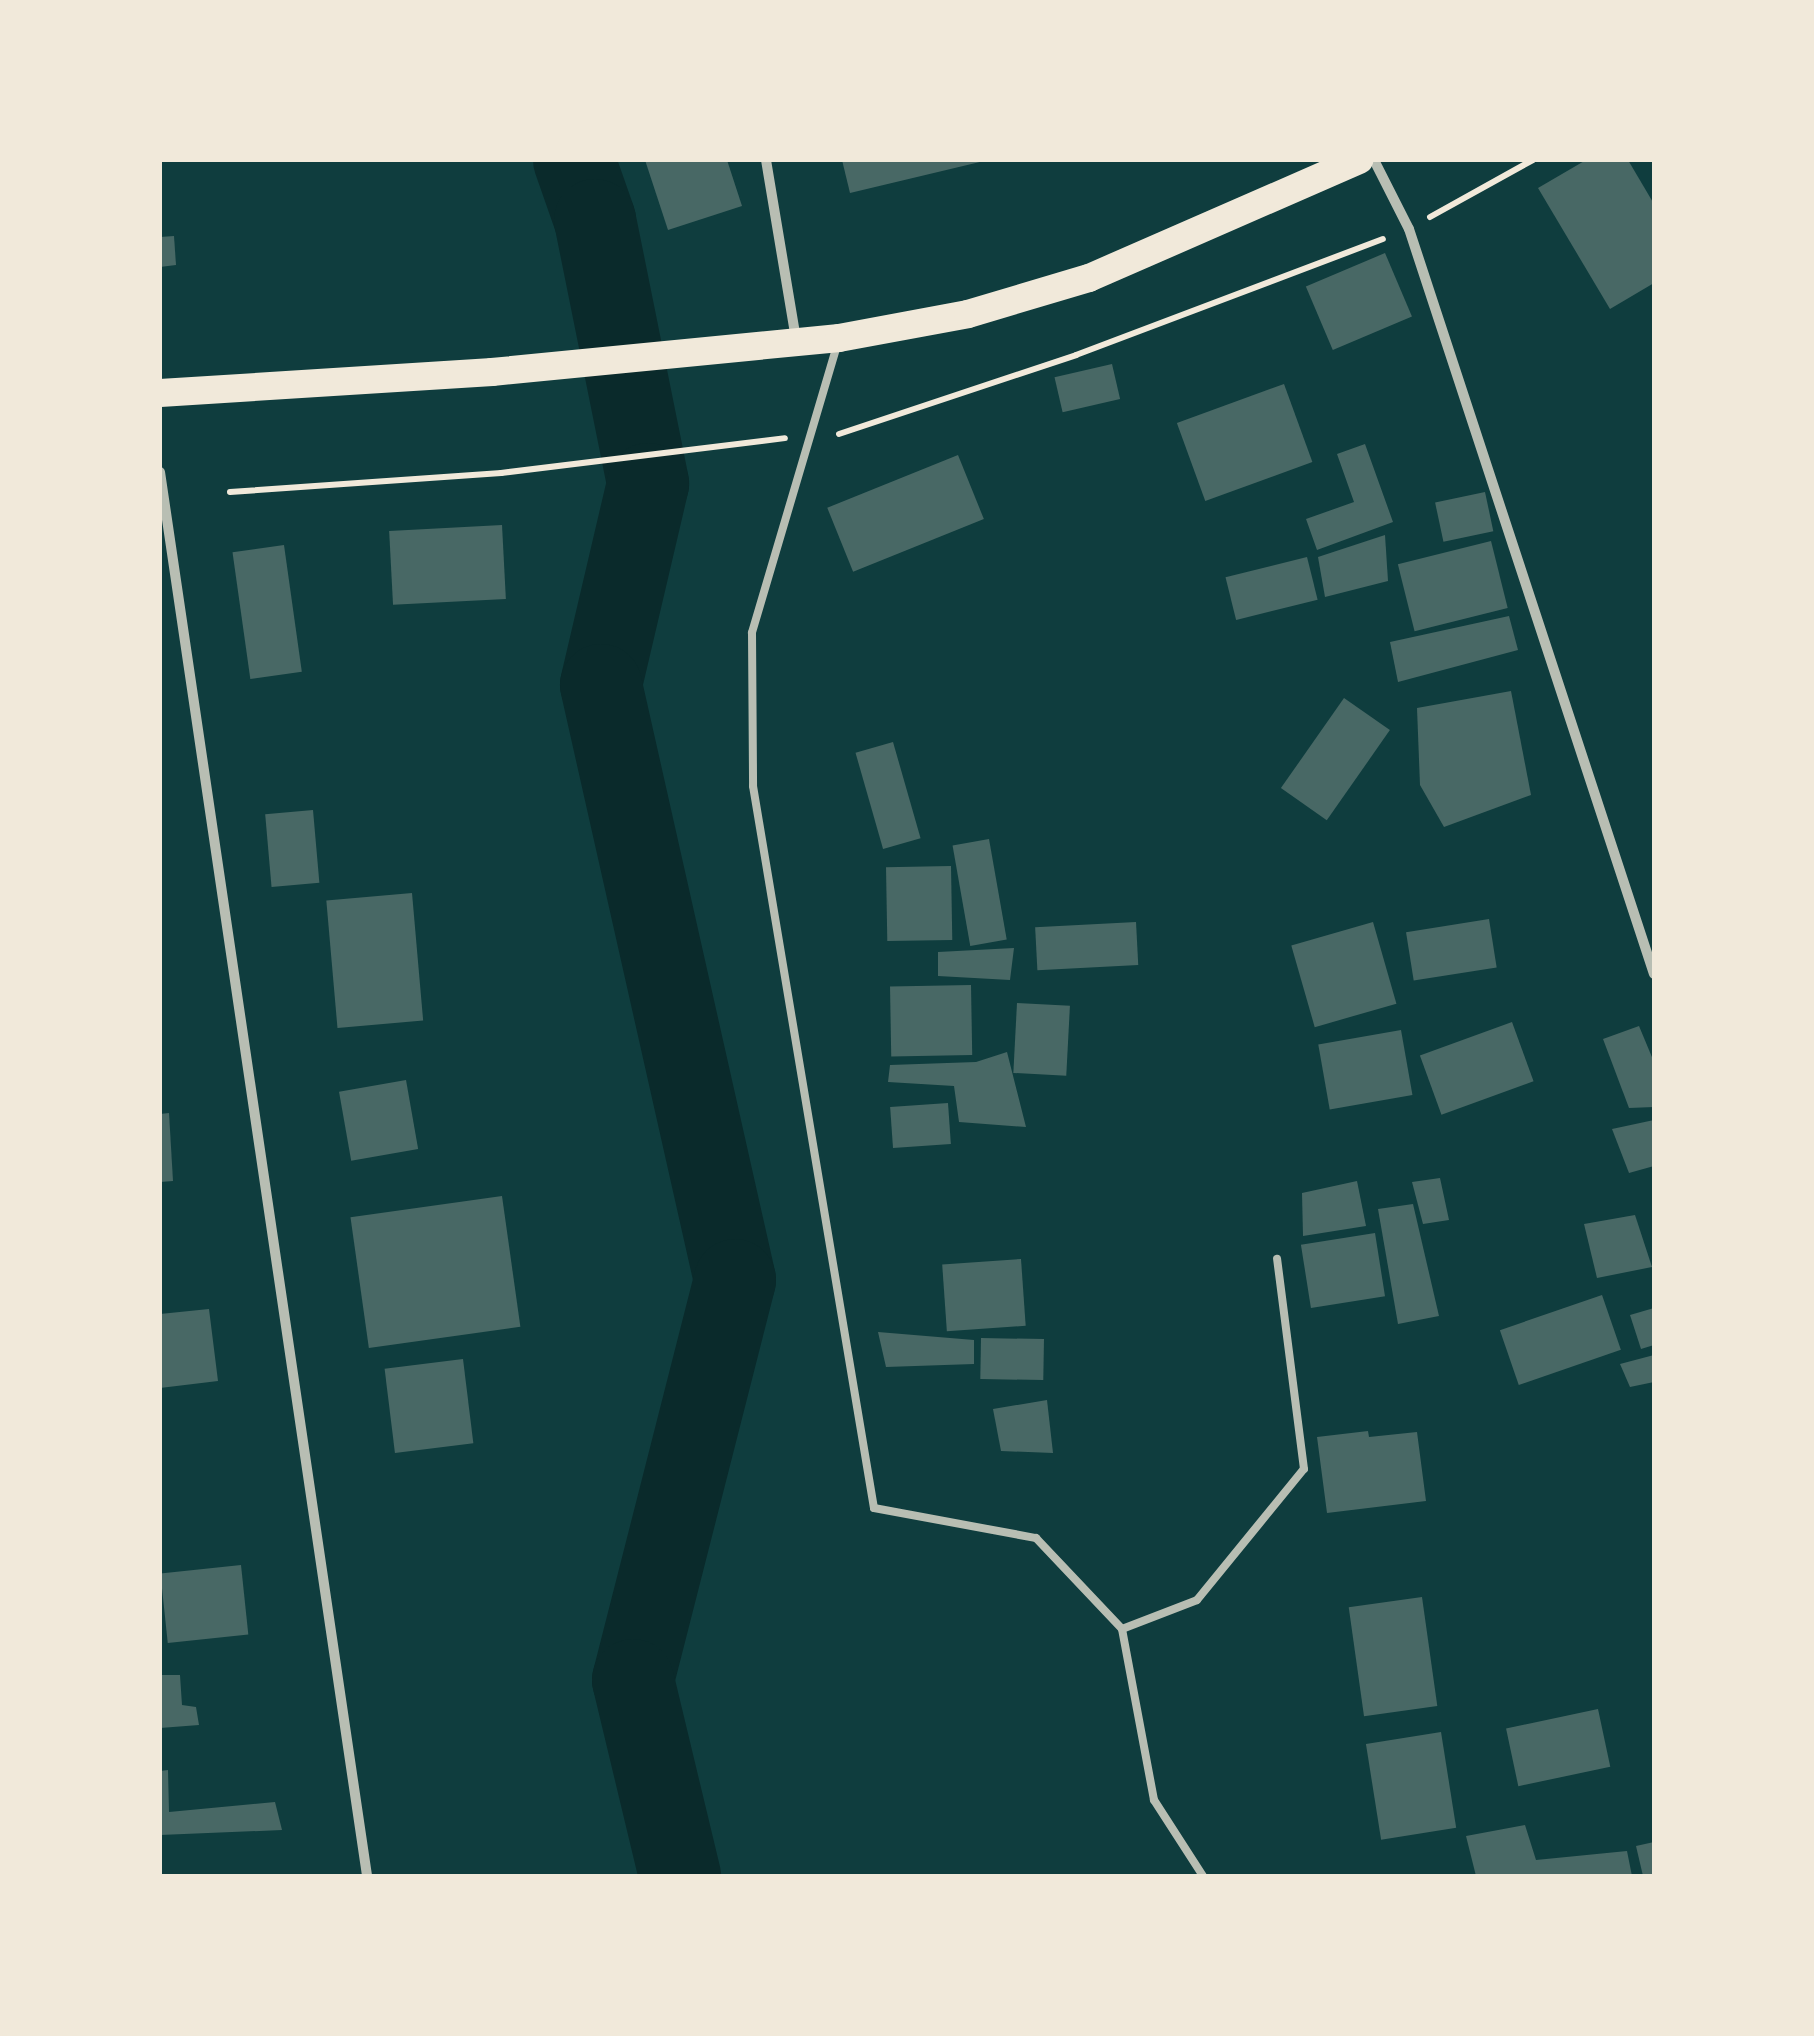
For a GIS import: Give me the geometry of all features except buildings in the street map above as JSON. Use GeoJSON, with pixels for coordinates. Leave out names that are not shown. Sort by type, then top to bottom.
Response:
{"type":"FeatureCollection","features":[{"type":"Feature","properties":{"kind":"highway"},"geometry":{"type":"LineString","coordinates":[[160,393],[492,372],[760,346],[839,338],[968,314],[1089,278],[1359,160]]}},
{"type":"Feature","properties":{"kind":"street"},"geometry":{"type":"LineString","coordinates":[[766,160],[796,341]]}},
{"type":"Feature","properties":{"kind":"street"},"geometry":{"type":"LineString","coordinates":[[1374,160],[1409,230],[1654,974]]}},
{"type":"Feature","properties":{"kind":"street"},"geometry":{"type":"LineString","coordinates":[[160,472],[367,1876]]}},
{"type":"Feature","properties":{"kind":"lane"},"geometry":{"type":"LineString","coordinates":[[839,338],[752,633],[753,786],[874,1508],[1036,1538],[1122,1628],[1154,1800],[1204,1876]]}},
{"type":"Feature","properties":{"kind":"lane"},"geometry":{"type":"LineString","coordinates":[[1122,1628],[1197,1600],[1304,1469],[1277,1258]]}},
{"type":"Feature","properties":{"kind":"path"},"geometry":{"type":"LineString","coordinates":[[230,492],[501,473],[776,435],[807,445],[1076,355],[1409,230],[1532,160]]}},
{"type":"Feature","properties":{"kind":"waterway"},"geometry":{"type":"LineString","coordinates":[[574,160],[595,220],[648,484],[601,685],[735,1280],[633,1680],[680,1876]]}}]}
